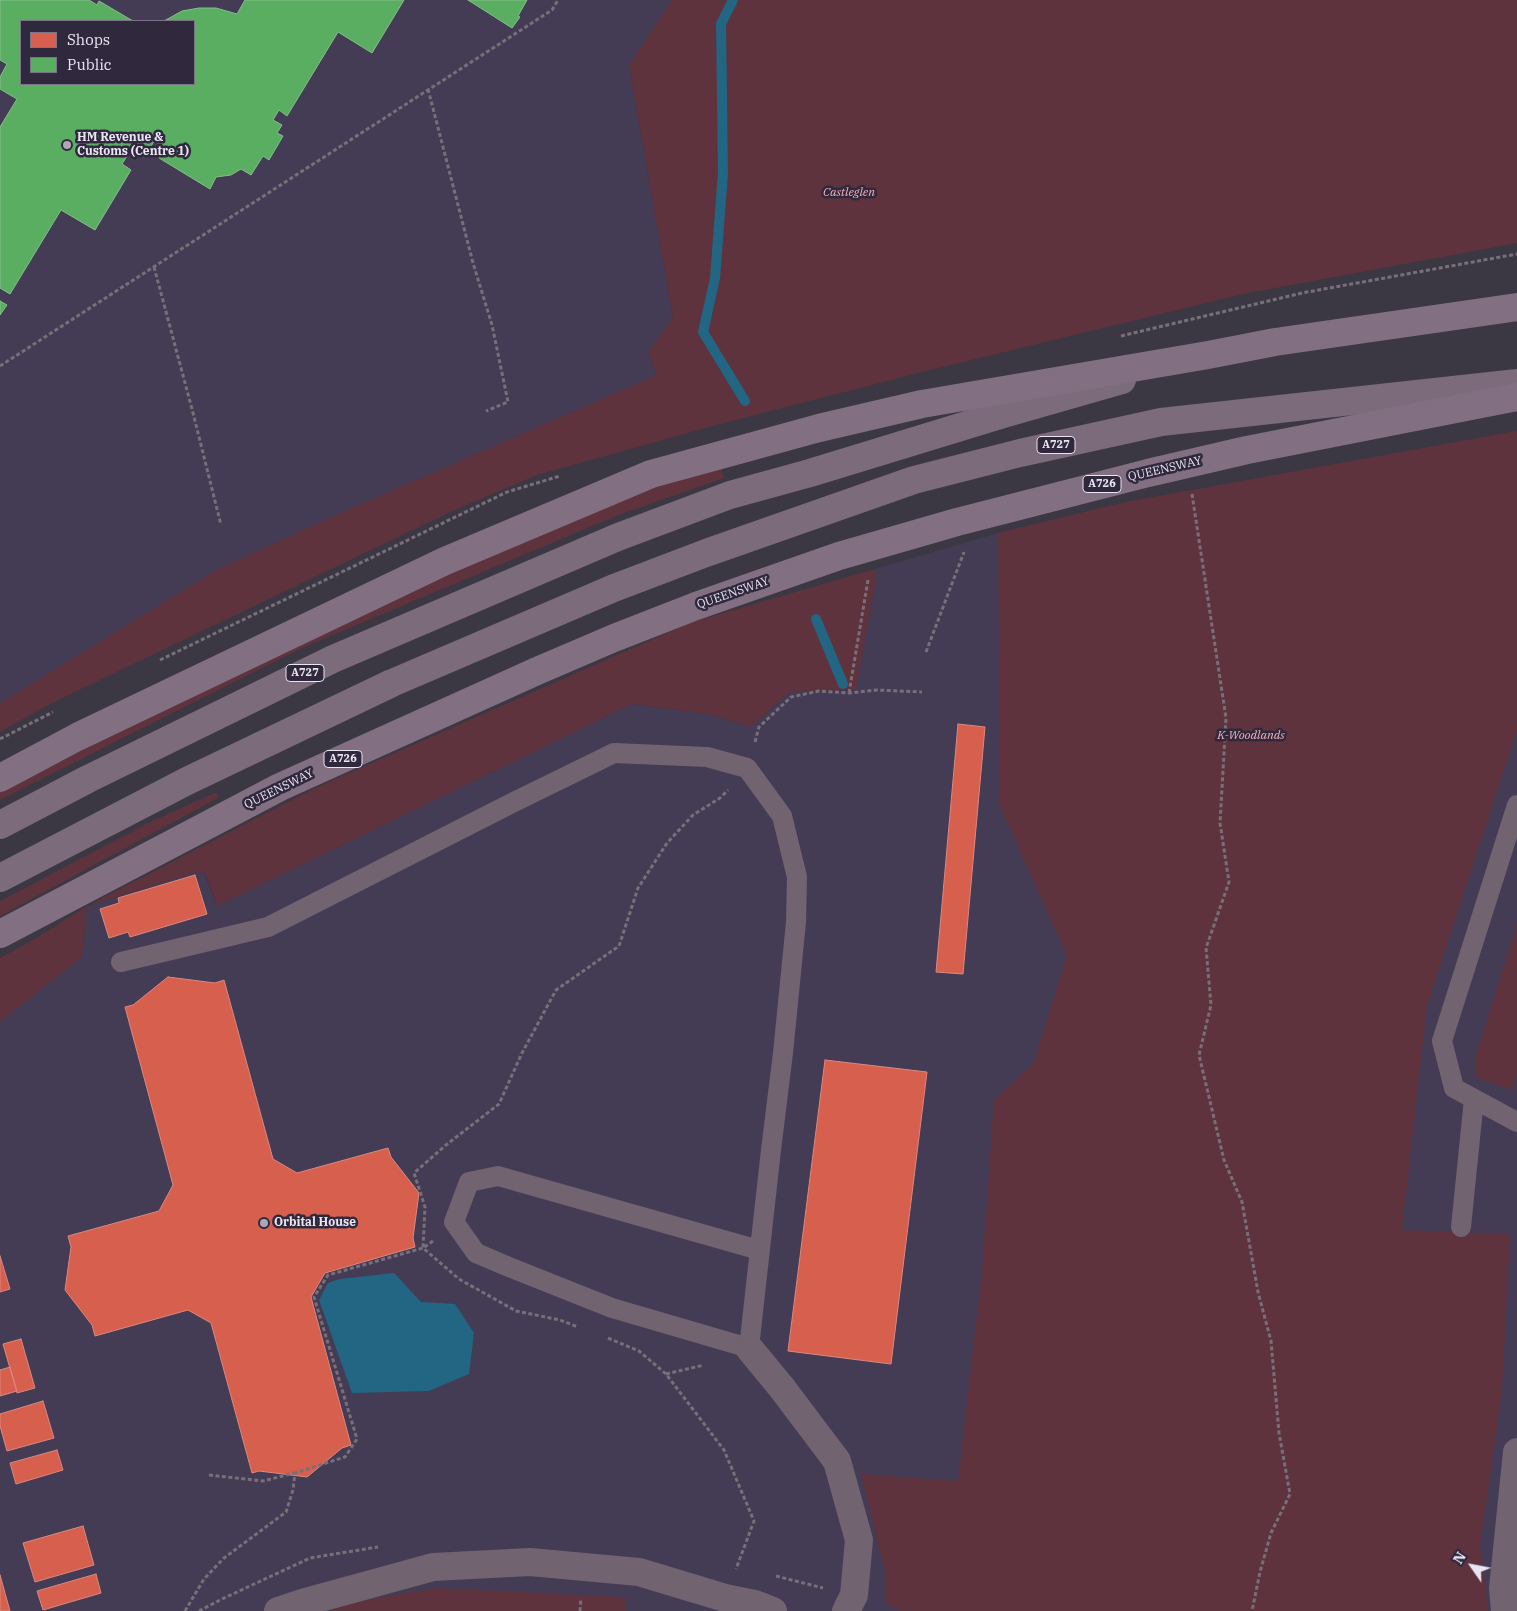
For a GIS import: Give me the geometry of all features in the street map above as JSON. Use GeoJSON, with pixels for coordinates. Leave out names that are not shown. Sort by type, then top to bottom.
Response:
{"type":"FeatureCollection","features":[{"type":"Feature","properties":{"kind":"highway"},"geometry":{"type":"LineString","coordinates":[[0,778],[77,737],[445,561],[651,474],[820,428],[922,404],[1275,342],[1517,307]]}},
{"type":"Feature","properties":{"kind":"highway","name":"QUEENSWAY"},"geometry":{"type":"LineString","coordinates":[[0,934],[280,788],[537,671],[713,600],[839,556],[957,522],[1148,472],[1247,450],[1517,397]]}},
{"type":"Feature","properties":{"kind":"main road","name":"A727"},"geometry":{"type":"LineString","coordinates":[[0,825],[88,779],[333,659],[618,536],[730,495],[1208,355]]}},
{"type":"Feature","properties":{"kind":"main road","name":"A727"},"geometry":{"type":"LineString","coordinates":[[0,878],[187,781],[392,683],[614,588],[706,552],[914,480],[1020,453],[1161,422],[1517,383]]}},
{"type":"Feature","properties":{"kind":"street"},"geometry":{"type":"LineString","coordinates":[[749,1348],[837,1461],[859,1540],[850,1603]]}},
{"type":"Feature","properties":{"kind":"street"},"geometry":{"type":"LineString","coordinates":[[1505,1611],[1503,1588],[1517,1452]]}},
{"type":"Feature","properties":{"kind":"street"},"geometry":{"type":"LineString","coordinates":[[278,1611],[432,1567],[530,1562],[639,1572],[725,1598],[755,1604],[773,1611]]}},
{"type":"Feature","properties":{"kind":"lane"},"geometry":{"type":"LineString","coordinates":[[121,962],[268,927],[614,753],[708,757],[746,768],[782,816],[797,877],[796,922],[783,1053],[749,1348],[612,1308],[476,1253],[454,1222],[469,1182],[498,1176],[759,1250]]}},
{"type":"Feature","properties":{"kind":"lane"},"geometry":{"type":"LineString","coordinates":[[1517,806],[1442,1041],[1454,1088],[1517,1122]]}},
{"type":"Feature","properties":{"kind":"lane"},"geometry":{"type":"LineString","coordinates":[[1461,1227],[1474,1099]]}},
{"type":"Feature","properties":{"kind":"path"},"geometry":{"type":"LineString","coordinates":[[0,366],[552,10],[558,0]]}},
{"type":"Feature","properties":{"kind":"path"},"geometry":{"type":"LineString","coordinates":[[428,89],[473,263],[492,325],[508,402],[486,411]]}},
{"type":"Feature","properties":{"kind":"path"},"geometry":{"type":"LineString","coordinates":[[154,267],[221,525]]}},
{"type":"Feature","properties":{"kind":"path"},"geometry":{"type":"LineString","coordinates":[[1191,490],[1226,718],[1220,823],[1229,882],[1206,948],[1211,1005],[1199,1055],[1224,1160],[1242,1202],[1258,1292],[1271,1341],[1279,1433],[1290,1494],[1271,1533],[1252,1611]]}},
{"type":"Feature","properties":{"kind":"path"},"geometry":{"type":"LineString","coordinates":[[926,652],[967,544]]}},
{"type":"Feature","properties":{"kind":"path"},"geometry":{"type":"LineString","coordinates":[[848,693],[869,575]]}},
{"type":"Feature","properties":{"kind":"path"},"geometry":{"type":"LineString","coordinates":[[423,1248],[425,1207],[414,1173],[446,1145],[499,1104],[522,1053],[556,990],[619,946],[638,888],[667,843],[693,815],[720,798],[746,768],[759,728],[791,697],[819,691],[848,693],[877,690],[922,692]]}},
{"type":"Feature","properties":{"kind":"path"},"geometry":{"type":"LineString","coordinates":[[209,1475],[263,1481],[345,1457],[356,1439],[314,1297],[328,1275],[423,1248],[454,1222]]}},
{"type":"Feature","properties":{"kind":"path"},"geometry":{"type":"LineString","coordinates":[[423,1248],[459,1279],[516,1311],[560,1320],[584,1329]]}},
{"type":"Feature","properties":{"kind":"path"},"geometry":{"type":"LineString","coordinates":[[600,1335],[639,1352],[666,1374],[724,1450],[754,1521],[725,1598]]}},
{"type":"Feature","properties":{"kind":"path"},"geometry":{"type":"LineString","coordinates":[[185,1611],[204,1579],[224,1558],[286,1512],[293,1490],[295,1473]]}},
{"type":"Feature","properties":{"kind":"path"},"geometry":{"type":"LineString","coordinates":[[737,1566],[746,1569]]}},
{"type":"Feature","properties":{"kind":"path"},"geometry":{"type":"LineString","coordinates":[[773,1575],[850,1603]]}},
{"type":"Feature","properties":{"kind":"shaded area"},"geometry":{"type":"Polygon","coordinates":[[[0,0],[672,0],[629,65],[673,317],[648,353],[657,375],[336,515],[218,569],[0,703],[0,0]]]}},
{"type":"Feature","properties":{"kind":"shaded area"},"geometry":{"type":"Polygon","coordinates":[[[1517,431],[1517,1611],[625,1611],[625,1597],[351,1603],[328,1611],[0,1611],[0,1022],[82,957],[87,906],[196,872],[204,873],[217,906],[632,704],[709,714],[751,727],[791,691],[855,690],[875,584],[875,569],[998,533],[1126,502],[1517,431]]]}},
{"type":"Feature","properties":{"kind":"green space","name":"Castleglen"},"geometry":{"type":"Polygon","coordinates":[[[672,0],[1517,0],[1517,243],[1243,294],[930,370],[716,425],[537,475],[450,512],[52,703],[0,732],[0,703],[218,569],[336,515],[657,375],[648,353],[673,317],[629,65],[672,0]]]}},
{"type":"Feature","properties":{"kind":"green space","name":"K-Woodlands"},"geometry":{"type":"Polygon","coordinates":[[[1517,431],[1517,730],[1427,1006],[1402,1230],[1510,1234],[1502,1392],[1480,1546],[1488,1611],[900,1611],[885,1603],[886,1576],[861,1474],[958,1481],[982,1271],[994,1100],[1034,1062],[1067,956],[1000,806],[998,533],[1126,502],[1517,431]]]}},
{"type":"Feature","properties":{"kind":"green space"},"geometry":{"type":"Polygon","coordinates":[[[720,465],[724,478],[616,516],[304,647],[0,800],[0,791],[78,749],[500,549],[620,499],[720,465]]]}},
{"type":"Feature","properties":{"kind":"green space"},"geometry":{"type":"Polygon","coordinates":[[[875,569],[875,584],[856,690],[791,691],[751,727],[709,714],[632,704],[217,906],[205,873],[197,872],[87,906],[313,789],[692,622],[875,569]]]}},
{"type":"Feature","properties":{"kind":"green space"},"geometry":{"type":"Polygon","coordinates":[[[217,792],[218,798],[0,916],[0,901],[152,821],[217,792]]]}},
{"type":"Feature","properties":{"kind":"green space"},"geometry":{"type":"Polygon","coordinates":[[[87,906],[82,957],[0,1022],[0,958],[87,906]]]}},
{"type":"Feature","properties":{"kind":"green space"},"geometry":{"type":"Polygon","coordinates":[[[1517,924],[1517,1073],[1512,1090],[1475,1077],[1475,1058],[1517,924]]]}},
{"type":"Feature","properties":{"kind":"green space"},"geometry":{"type":"Polygon","coordinates":[[[435,1588],[625,1597],[625,1611],[328,1611],[351,1603],[435,1588]]]}},
{"type":"Feature","properties":{"kind":"water"},"geometry":{"type":"Polygon","coordinates":[[[394,1273],[421,1302],[455,1304],[474,1333],[469,1374],[429,1391],[352,1393],[319,1300],[328,1283],[340,1279],[394,1273]]]}},
{"type":"Feature","properties":{"kind":"building: Shops"},"geometry":{"type":"Polygon","coordinates":[[[958,724],[985,727],[963,974],[936,972],[958,724]]]}},
{"type":"Feature","properties":{"kind":"building: Shops"},"geometry":{"type":"Polygon","coordinates":[[[195,875],[207,914],[130,937],[128,932],[109,938],[100,909],[119,903],[118,898],[195,875]]]}},
{"type":"Feature","properties":{"kind":"building: Shops","name":"Orbital House"},"geometry":{"type":"Polygon","coordinates":[[[168,977],[215,983],[224,980],[273,1159],[297,1173],[388,1148],[391,1157],[419,1193],[413,1238],[415,1247],[325,1273],[311,1297],[351,1445],[342,1448],[307,1477],[259,1471],[252,1473],[211,1323],[188,1310],[95,1336],[92,1325],[65,1290],[71,1247],[68,1236],[159,1211],[173,1185],[125,1007],[133,1005],[168,977]]]}},
{"type":"Feature","properties":{"kind":"building: Shops"},"geometry":{"type":"Polygon","coordinates":[[[825,1060],[927,1072],[891,1364],[788,1351],[825,1060]]]}},
{"type":"Feature","properties":{"kind":"building: Shops"},"geometry":{"type":"Polygon","coordinates":[[[0,1256],[10,1289],[0,1292],[0,1256]]]}},
{"type":"Feature","properties":{"kind":"building: Shops"},"geometry":{"type":"Polygon","coordinates":[[[21,1339],[35,1388],[17,1393],[3,1344],[21,1339]]]}},
{"type":"Feature","properties":{"kind":"building: Shops"},"geometry":{"type":"Polygon","coordinates":[[[10,1367],[17,1391],[0,1396],[0,1370],[10,1367]]]}},
{"type":"Feature","properties":{"kind":"building: Shops"},"geometry":{"type":"Polygon","coordinates":[[[43,1401],[54,1438],[7,1451],[0,1426],[0,1414],[43,1401]]]}},
{"type":"Feature","properties":{"kind":"building: Shops"},"geometry":{"type":"Polygon","coordinates":[[[57,1450],[63,1470],[16,1484],[10,1463],[57,1450]]]}},
{"type":"Feature","properties":{"kind":"building: Shops"},"geometry":{"type":"Polygon","coordinates":[[[83,1526],[94,1565],[35,1582],[23,1543],[83,1526]]]}},
{"type":"Feature","properties":{"kind":"building: Shops"},"geometry":{"type":"Polygon","coordinates":[[[96,1574],[101,1593],[43,1610],[37,1591],[96,1574]]]}},
{"type":"Feature","properties":{"kind":"building: Shops"},"geometry":{"type":"Polygon","coordinates":[[[0,1575],[10,1611],[0,1611],[0,1575]]]}},
{"type":"Feature","properties":{"kind":"building: Public","name":"HM Revenue & Customs (Centre 1)"},"geometry":{"type":"Polygon","coordinates":[[[0,0],[89,0],[97,5],[99,1],[131,20],[20,20],[20,85],[195,85],[195,20],[166,20],[182,11],[216,8],[237,14],[245,0],[404,0],[372,53],[338,32],[287,116],[279,110],[273,120],[282,125],[277,133],[283,136],[269,160],[263,156],[251,175],[241,169],[231,175],[216,177],[210,189],[159,158],[165,148],[154,141],[149,150],[136,142],[122,164],[131,170],[95,230],[61,210],[10,294],[0,288],[0,127],[17,99],[0,89],[0,77],[7,64],[0,60],[0,0]]]}},
{"type":"Feature","properties":{"kind":"building: Public"},"geometry":{"type":"Polygon","coordinates":[[[468,0],[527,0],[518,16],[520,17],[512,28],[468,0]]]}},
{"type":"Feature","properties":{"kind":"building: Public"},"geometry":{"type":"Polygon","coordinates":[[[0,301],[7,305],[0,315],[0,301]]]}},
{"type":"Feature","properties":{"kind":"waterway"},"geometry":{"type":"LineString","coordinates":[[733,0],[721,24],[723,173],[715,278],[703,332],[745,401]]}},
{"type":"Feature","properties":{"kind":"waterway"},"geometry":{"type":"LineString","coordinates":[[816,619],[843,684]]}},
{"type":"Feature","properties":{"kind":"place","name":"HM Revenue & Customs (Centre 1)"},"geometry":{"type":"Point","coordinates":[67,145]}},
{"type":"Feature","properties":{"kind":"place","name":"Orbital House"},"geometry":{"type":"Point","coordinates":[264,1223]}}]}
